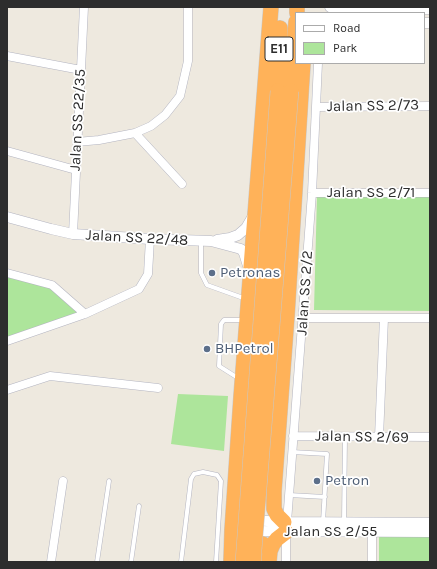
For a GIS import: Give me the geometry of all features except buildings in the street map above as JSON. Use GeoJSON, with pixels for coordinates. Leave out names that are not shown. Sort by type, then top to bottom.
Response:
{"type":"FeatureCollection","features":[{"type":"Feature","properties":{"kind":"highway"},"geometry":{"type":"LineString","coordinates":[[231,558],[246,320],[272,7]]}},
{"type":"Feature","properties":{"kind":"highway","name":"E11"},"geometry":{"type":"LineString","coordinates":[[254,562],[254,542],[284,91],[280,7]]}},
{"type":"Feature","properties":{"kind":"highway","name":"E11"},"geometry":{"type":"LineString","coordinates":[[243,562],[284,91],[295,24]]}},
{"type":"Feature","properties":{"kind":"highway"},"geometry":{"type":"LineString","coordinates":[[269,556],[286,525],[274,509],[274,491],[303,64]]}},
{"type":"Feature","properties":{"kind":"highway"},"geometry":{"type":"LineString","coordinates":[[234,496],[246,505],[257,506],[267,500],[274,491]]}},
{"type":"Feature","properties":{"kind":"highway"},"geometry":{"type":"LineString","coordinates":[[231,558],[237,547],[249,540],[263,544],[269,556]]}},
{"type":"Feature","properties":{"kind":"street","name":"Jalan SS 22/35"},"geometry":{"type":"LineString","coordinates":[[73,234],[84,7]]}},
{"type":"Feature","properties":{"kind":"street"},"geometry":{"type":"LineString","coordinates":[[77,142],[98,140],[135,133],[151,126],[165,115],[180,96],[188,61],[188,7]]}},
{"type":"Feature","properties":{"kind":"street"},"geometry":{"type":"LineString","coordinates":[[330,7],[334,9],[350,10],[404,8],[430,9]]}},
{"type":"Feature","properties":{"kind":"street"},"geometry":{"type":"LineString","coordinates":[[7,56],[81,70]]}},
{"type":"Feature","properties":{"kind":"street","name":"Jalan SS 2/2"},"geometry":{"type":"LineString","coordinates":[[286,562],[286,525],[312,193],[318,64]]}},
{"type":"Feature","properties":{"kind":"street","name":"Jalan SS 2/73"},"geometry":{"type":"LineString","coordinates":[[316,107],[430,106]]}},
{"type":"Feature","properties":{"kind":"street"},"geometry":{"type":"LineString","coordinates":[[135,133],[182,184]]}},
{"type":"Feature","properties":{"kind":"street"},"geometry":{"type":"LineString","coordinates":[[7,151],[76,170]]}},
{"type":"Feature","properties":{"kind":"street","name":"Jalan SS 2/71"},"geometry":{"type":"LineString","coordinates":[[312,193],[430,193]]}},
{"type":"Feature","properties":{"kind":"street"},"geometry":{"type":"LineString","coordinates":[[211,241],[238,235],[246,228],[256,211]]}},
{"type":"Feature","properties":{"kind":"street","name":"Jalan SS 22/48"},"geometry":{"type":"LineString","coordinates":[[7,217],[73,234],[211,241],[241,249],[247,258],[250,274]]}},
{"type":"Feature","properties":{"kind":"street"},"geometry":{"type":"LineString","coordinates":[[7,341],[85,314],[139,289],[148,274],[150,239]]}},
{"type":"Feature","properties":{"kind":"street"},"geometry":{"type":"LineString","coordinates":[[7,273],[52,285],[85,314]]}},
{"type":"Feature","properties":{"kind":"street"},"geometry":{"type":"LineString","coordinates":[[303,318],[430,318]]}},
{"type":"Feature","properties":{"kind":"street"},"geometry":{"type":"LineString","coordinates":[[379,437],[384,318]]}},
{"type":"Feature","properties":{"kind":"street"},"geometry":{"type":"LineString","coordinates":[[7,390],[50,376],[158,388]]}},
{"type":"Feature","properties":{"kind":"street","name":"Jalan SS 2/69"},"geometry":{"type":"LineString","coordinates":[[293,436],[430,438]]}},
{"type":"Feature","properties":{"kind":"street"},"geometry":{"type":"LineString","coordinates":[[51,562],[63,481]]}},
{"type":"Feature","properties":{"kind":"street","name":"Jalan SS 2/55"},"geometry":{"type":"LineString","coordinates":[[286,525],[323,522],[430,523]]}},
{"type":"Feature","properties":{"kind":"street","name":"Jalan SS 2/55"},"geometry":{"type":"LineString","coordinates":[[232,524],[286,525],[372,532],[430,532]]}},
{"type":"Feature","properties":{"kind":"street"},"geometry":{"type":"LineString","coordinates":[[372,532],[372,562]]}},
{"type":"Feature","properties":{"kind":"lane"},"geometry":{"type":"LineString","coordinates":[[201,241],[201,272],[207,285],[248,299]]}},
{"type":"Feature","properties":{"kind":"lane"},"geometry":{"type":"LineString","coordinates":[[242,381],[219,366],[221,324],[224,320],[246,320]]}},
{"type":"Feature","properties":{"kind":"lane"},"geometry":{"type":"LineString","coordinates":[[344,436],[344,522]]}},
{"type":"Feature","properties":{"kind":"lane"},"geometry":{"type":"LineString","coordinates":[[292,452],[327,454],[323,522]]}},
{"type":"Feature","properties":{"kind":"lane"},"geometry":{"type":"LineString","coordinates":[[181,562],[191,479],[194,474],[202,472],[217,475],[221,481],[216,562]]}},
{"type":"Feature","properties":{"kind":"lane"},"geometry":{"type":"LineString","coordinates":[[97,562],[109,481]]}},
{"type":"Feature","properties":{"kind":"lane"},"geometry":{"type":"LineString","coordinates":[[289,495],[325,497]]}},
{"type":"Feature","properties":{"kind":"lane"},"geometry":{"type":"LineString","coordinates":[[131,562],[139,506]]}},
{"type":"Feature","properties":{"kind":"green space"},"geometry":{"type":"Polygon","coordinates":[[[317,195],[430,197],[430,311],[314,310],[317,195]]]}},
{"type":"Feature","properties":{"kind":"green space"},"geometry":{"type":"Polygon","coordinates":[[[7,274],[51,286],[82,314],[7,340],[7,274]]]}},
{"type":"Feature","properties":{"kind":"green space"},"geometry":{"type":"Polygon","coordinates":[[[178,394],[228,396],[224,451],[171,444],[178,394]]]}},
{"type":"Feature","properties":{"kind":"green space"},"geometry":{"type":"Polygon","coordinates":[[[379,536],[430,537],[430,562],[379,562],[379,536]]]}},
{"type":"Feature","properties":{"kind":"place","name":"Petronas"},"geometry":{"type":"Point","coordinates":[212,273]}},
{"type":"Feature","properties":{"kind":"place","name":"BHPetrol"},"geometry":{"type":"Point","coordinates":[207,349]}},
{"type":"Feature","properties":{"kind":"place","name":"Petron"},"geometry":{"type":"Point","coordinates":[317,481]}}]}
